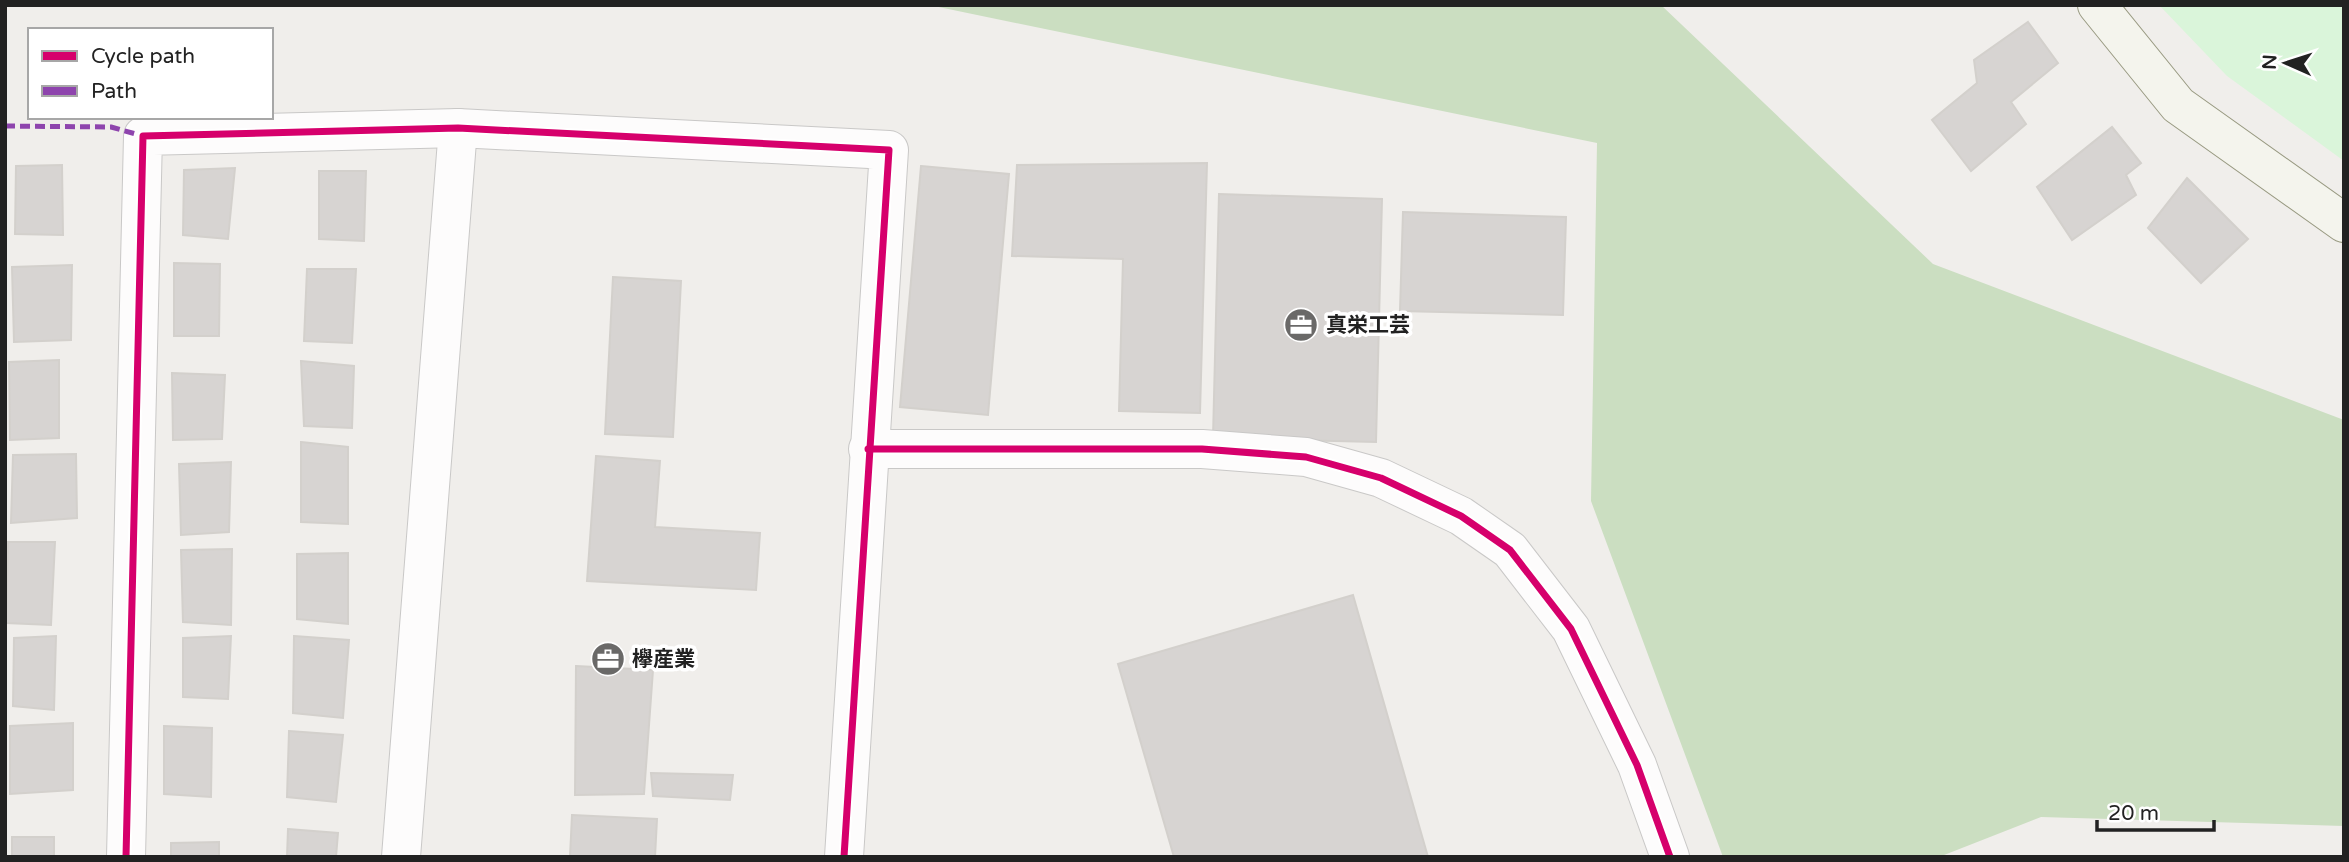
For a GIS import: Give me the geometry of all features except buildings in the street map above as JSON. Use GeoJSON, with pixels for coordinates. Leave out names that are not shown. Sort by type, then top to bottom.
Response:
{"type":"FeatureCollection","features":[{"type":"Feature","properties":{"kind":"street"},"geometry":{"type":"LineString","coordinates":[[2097,5],[2178,105],[2344,223]]}},
{"type":"Feature","properties":{"kind":"street"},"geometry":{"type":"LineString","coordinates":[[401,857],[458,128]]}},
{"type":"Feature","properties":{"kind":"street"},"geometry":{"type":"LineString","coordinates":[[127,857],[143,136],[458,128],[889,150],[844,857]]}},
{"type":"Feature","properties":{"kind":"street"},"geometry":{"type":"LineString","coordinates":[[868,449],[1202,449],[1306,457],[1381,478],[1461,516],[1510,551],[1571,629],[1637,765],[1670,857]]}},
{"type":"Feature","properties":{"kind":"green space"},"geometry":{"type":"Polygon","coordinates":[[[929,5],[1661,5],[1933,264],[2344,420],[2344,826],[2041,817],[1939,857],[1723,857],[1591,501],[1597,143],[929,5]]]}},
{"type":"Feature","properties":{"kind":"green space"},"geometry":{"type":"Polygon","coordinates":[[[2159,5],[2344,5],[2344,161],[2227,76],[2159,5]]]}},
{"type":"Feature","properties":{"kind":"marked path"},"geometry":{"type":"LineString","coordinates":[[5,126],[111,127],[143,136]]}},
{"type":"Feature","properties":{"kind":"cycle path"},"geometry":{"type":"LineString","coordinates":[[126,857],[143,136],[458,128],[889,150],[844,857]]}},
{"type":"Feature","properties":{"kind":"cycle path"},"geometry":{"type":"LineString","coordinates":[[868,449],[1202,449],[1306,457],[1381,478],[1461,516],[1510,550],[1571,629],[1637,765],[1670,857]]}},
{"type":"Feature","properties":{"kind":"place","name":"真栄工芸"},"geometry":{"type":"Point","coordinates":[1301,325]}},
{"type":"Feature","properties":{"kind":"place","name":"欅産業"},"geometry":{"type":"Point","coordinates":[608,659]}}]}
